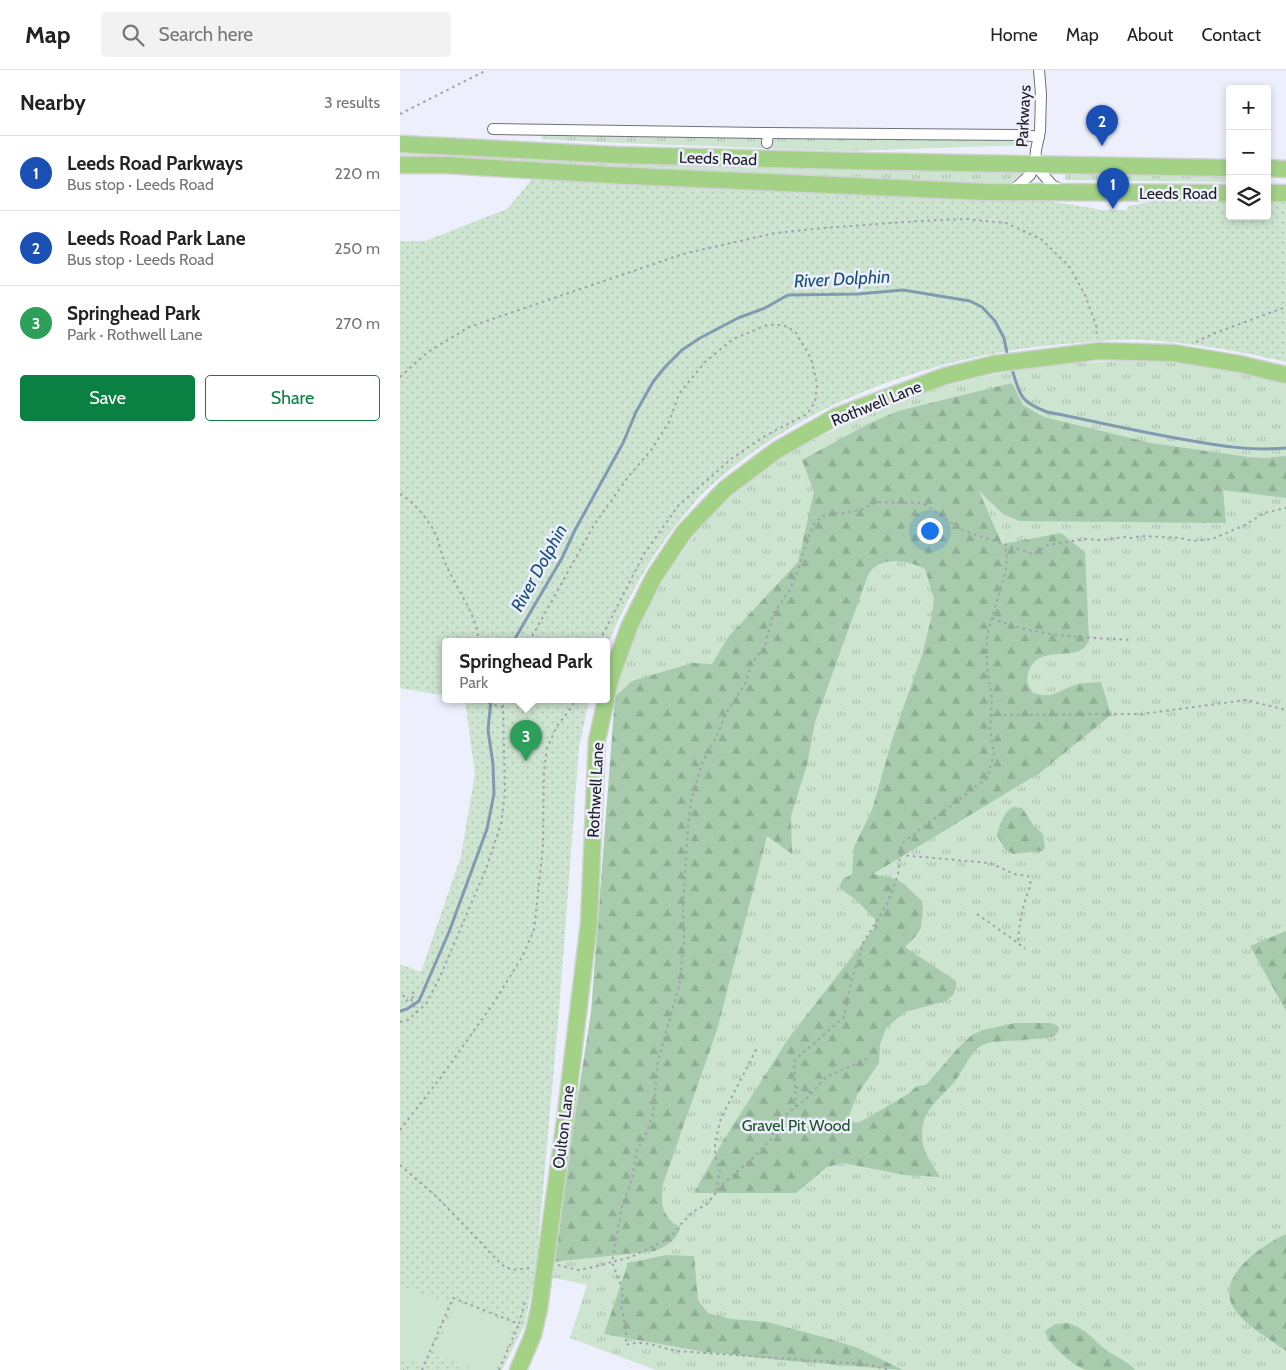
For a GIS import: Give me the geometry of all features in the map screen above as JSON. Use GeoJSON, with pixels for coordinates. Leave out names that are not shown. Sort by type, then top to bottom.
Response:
{"type":"FeatureCollection","features":[{"type":"Feature","properties":{"kind":"main road","name":"Leeds Road"},"geometry":{"type":"LineString","coordinates":[[400,144],[616,155],[1226,168]]}},
{"type":"Feature","properties":{"kind":"main road","name":"Leeds Road"},"geometry":{"type":"LineString","coordinates":[[400,165],[446,165],[630,176],[1011,192],[1226,193]]}},
{"type":"Feature","properties":{"kind":"main road"},"geometry":{"type":"LineString","coordinates":[[1271,168],[1286,168]]}},
{"type":"Feature","properties":{"kind":"main road"},"geometry":{"type":"LineString","coordinates":[[1271,193],[1286,193]]}},
{"type":"Feature","properties":{"kind":"main road","name":"Rothwell Lane"},"geometry":{"type":"LineString","coordinates":[[610,680],[629,627],[654,577],[684,532],[725,489],[777,450],[837,416],[945,376],[994,364],[1099,352],[1173,353],[1240,364],[1286,375]]}},
{"type":"Feature","properties":{"kind":"main road","name":"Rothwell Lane"},"geometry":{"type":"LineString","coordinates":[[591,881],[597,740],[605,703]]}},
{"type":"Feature","properties":{"kind":"main road","name":"Oulton Lane"},"geometry":{"type":"LineString","coordinates":[[518,1370],[533,1335],[539,1309],[565,1120],[589,923],[591,881]]}},
{"type":"Feature","properties":{"kind":"street","name":"Parkways"},"geometry":{"type":"LineString","coordinates":[[1036,165],[1041,94],[1039,70]]}},
{"type":"Feature","properties":{"kind":"street","name":"Leeds Road"},"geometry":{"type":"LineString","coordinates":[[493,129],[768,138],[1024,135],[1039,137]]}},
{"type":"Feature","properties":{"kind":"street"},"geometry":{"type":"LineString","coordinates":[[1011,192],[1026,179],[1036,165],[1052,185],[1065,193]]}},
{"type":"Feature","properties":{"kind":"path"},"geometry":{"type":"LineString","coordinates":[[400,114],[487,70]]}},
{"type":"Feature","properties":{"kind":"path"},"geometry":{"type":"LineString","coordinates":[[400,377],[428,352],[469,327],[683,254],[776,233],[928,221],[966,220],[1006,223],[1041,238],[1069,266],[1085,295],[1096,325],[1099,352]]}},
{"type":"Feature","properties":{"kind":"path"},"geometry":{"type":"LineString","coordinates":[[1173,353],[1215,333],[1286,308]]}},
{"type":"Feature","properties":{"kind":"path"},"geometry":{"type":"LineString","coordinates":[[531,638],[594,525],[628,477],[652,449],[669,422],[678,394],[705,362],[733,339],[767,325],[788,327],[796,333],[810,358],[817,384],[816,402],[807,414],[765,436],[731,459],[678,506],[644,554],[601,638]]}},
{"type":"Feature","properties":{"kind":"path"},"geometry":{"type":"LineString","coordinates":[[400,494],[411,500],[435,532],[444,561],[468,607],[478,631],[479,638]]}},
{"type":"Feature","properties":{"kind":"path"},"geometry":{"type":"LineString","coordinates":[[891,1370],[864,1364],[677,1351],[654,1344],[635,1342],[626,1345],[626,1328],[621,1306],[623,1291],[612,1262],[622,1206],[632,1179],[637,1149],[645,1137],[653,1114],[658,1061],[680,982],[684,939],[683,907],[688,826],[691,802],[702,763],[716,738],[726,712],[745,684],[752,663],[765,646],[773,614],[789,590],[815,522],[822,516],[845,514],[860,510],[876,502],[920,503],[926,505],[962,530],[1004,546],[1033,554],[1048,545],[1086,540],[1142,536],[1180,538],[1193,541],[1212,538],[1245,525],[1264,514],[1286,508]]}},
{"type":"Feature","properties":{"kind":"path"},"geometry":{"type":"LineString","coordinates":[[796,1107],[794,1062],[796,1058],[844,1018],[850,983],[863,943],[887,904],[898,876],[901,844],[987,778],[994,754],[990,729],[992,699],[987,668],[987,635],[1006,570],[1007,552],[1004,546]]}},
{"type":"Feature","properties":{"kind":"path"},"geometry":{"type":"LineString","coordinates":[[992,618],[1004,624],[1045,634],[1131,640]]}},
{"type":"Feature","properties":{"kind":"path"},"geometry":{"type":"LineString","coordinates":[[991,715],[1142,714],[1246,700],[1286,710]]}},
{"type":"Feature","properties":{"kind":"path"},"geometry":{"type":"LineString","coordinates":[[489,703],[504,708],[503,706]]}},
{"type":"Feature","properties":{"kind":"path"},"geometry":{"type":"LineString","coordinates":[[400,1022],[408,1020],[426,1004],[439,979],[486,869],[501,824],[505,793],[504,703]]}},
{"type":"Feature","properties":{"kind":"path"},"geometry":{"type":"LineString","coordinates":[[400,1130],[441,1077],[493,1004],[522,957],[534,930],[543,846],[544,770],[547,748],[556,726],[574,703]]}},
{"type":"Feature","properties":{"kind":"path"},"geometry":{"type":"LineString","coordinates":[[900,856],[990,863],[1014,874],[1028,876],[1031,884],[1019,923],[1018,943]]}},
{"type":"Feature","properties":{"kind":"path"},"geometry":{"type":"LineString","coordinates":[[977,914],[1025,949]]}},
{"type":"Feature","properties":{"kind":"path"},"geometry":{"type":"LineString","coordinates":[[403,996],[406,1000],[415,996],[411,989]]}},
{"type":"Feature","properties":{"kind":"path"},"geometry":{"type":"LineString","coordinates":[[411,998],[417,1012]]}},
{"type":"Feature","properties":{"kind":"path"},"geometry":{"type":"LineString","coordinates":[[715,1193],[720,1169],[715,1156],[715,1143],[720,1118],[757,1048]]}},
{"type":"Feature","properties":{"kind":"path"},"geometry":{"type":"LineString","coordinates":[[400,1165],[438,1198],[502,1264],[512,1270],[562,1265],[578,1270],[589,1268],[630,1257],[670,1238],[694,1211],[706,1205],[724,1183],[754,1157],[772,1138],[774,1124],[812,1093],[826,1077],[867,1059]]}},
{"type":"Feature","properties":{"kind":"path"},"geometry":{"type":"LineString","coordinates":[[796,1087],[812,1093]]}},
{"type":"Feature","properties":{"kind":"path"},"geometry":{"type":"LineString","coordinates":[[499,1370],[519,1324],[527,1295]]}},
{"type":"Feature","properties":{"kind":"path"},"geometry":{"type":"LineString","coordinates":[[422,1370],[453,1298],[519,1324]]}},
{"type":"Feature","properties":{"kind":"green space"},"geometry":{"type":"Polygon","coordinates":[[[618,134],[759,137],[762,139],[762,148],[542,139],[542,135],[618,134]]]}},
{"type":"Feature","properties":{"kind":"green space"},"geometry":{"type":"Polygon","coordinates":[[[778,137],[1022,141],[1023,145],[849,151],[772,149],[773,140],[778,137]]]}},
{"type":"Feature","properties":{"kind":"green space"},"geometry":{"type":"Polygon","coordinates":[[[400,154],[515,157],[514,161],[400,158],[400,154]]]}},
{"type":"Feature","properties":{"kind":"green space"},"geometry":{"type":"Polygon","coordinates":[[[520,157],[863,170],[1023,171],[1023,173],[1008,185],[790,178],[520,162],[520,157]]]}},
{"type":"Feature","properties":{"kind":"green space"},"geometry":{"type":"Polygon","coordinates":[[[1066,173],[1226,175],[1226,182],[1065,180],[1066,173]]]}},
{"type":"Feature","properties":{"kind":"green space"},"geometry":{"type":"Polygon","coordinates":[[[534,177],[898,196],[1044,201],[1102,210],[1127,210],[1128,206],[1156,201],[1226,200],[1226,220],[1271,220],[1271,200],[1286,200],[1286,362],[1199,345],[1146,340],[1112,340],[1027,348],[976,357],[926,370],[878,386],[831,406],[786,431],[743,459],[701,494],[673,529],[651,561],[622,612],[610,639],[442,638],[442,695],[400,688],[400,241],[425,241],[507,209],[534,177]]]}},
{"type":"Feature","properties":{"kind":"green space","name":"Gravel Pit Wood"},"geometry":{"type":"Polygon","coordinates":[[[1171,362],[1217,368],[1286,383],[1286,1370],[656,1370],[570,1338],[587,1285],[550,1277],[591,1013],[615,697],[630,646],[648,606],[697,531],[735,493],[777,458],[844,425],[926,391],[1025,368],[1073,363],[1171,362]]]}},
{"type":"Feature","properties":{"kind":"green space","name":"Gravel Pit Wood"},"geometry":{"type":"Polygon","coordinates":[[[1012,383],[1023,405],[1044,417],[1151,443],[1248,457],[1286,456],[1286,498],[1223,490],[1226,523],[1019,521],[1003,514],[979,491],[1002,544],[1061,533],[1085,552],[1089,641],[1084,648],[1078,651],[1048,655],[1041,658],[1030,668],[1027,681],[1033,693],[1040,695],[1054,694],[1079,684],[1101,682],[1111,715],[1041,772],[873,874],[892,878],[903,883],[922,901],[921,928],[905,947],[956,981],[956,988],[953,995],[946,1001],[905,1012],[886,1028],[880,1045],[879,1063],[857,1095],[849,1116],[856,1123],[862,1121],[908,1094],[917,1086],[926,1085],[958,1048],[972,1035],[983,1030],[1015,1023],[1051,1023],[1058,1026],[1059,1030],[1056,1035],[1048,1038],[987,1043],[978,1048],[972,1055],[956,1080],[925,1117],[922,1134],[923,1146],[940,1177],[905,1175],[843,1163],[827,1167],[796,1193],[694,1193],[723,1141],[788,1039],[875,927],[875,919],[839,887],[843,879],[852,874],[854,847],[872,810],[892,740],[922,655],[934,599],[925,569],[910,563],[894,561],[879,564],[868,575],[815,722],[807,765],[791,816],[792,854],[767,836],[717,1030],[663,1184],[662,1204],[664,1210],[669,1219],[680,1229],[670,1243],[655,1251],[552,1262],[591,1013],[615,697],[632,681],[692,663],[712,664],[729,636],[798,562],[814,492],[802,460],[868,424],[898,411],[1012,383]]]}},
{"type":"Feature","properties":{"kind":"green space"},"geometry":{"type":"Polygon","coordinates":[[[465,703],[588,703],[579,747],[559,1011],[536,1268],[525,1324],[502,1370],[400,1370],[400,964],[421,972],[461,856],[475,774],[465,703]]]}},
{"type":"Feature","properties":{"kind":"green space"},"geometry":{"type":"Polygon","coordinates":[[[1013,807],[1022,808],[1034,826],[1043,834],[1045,848],[1042,851],[1013,854],[1004,848],[997,835],[1004,816],[1013,807]]]}},
{"type":"Feature","properties":{"kind":"green space"},"geometry":{"type":"Polygon","coordinates":[[[1286,931],[1286,1011],[1250,946],[1286,931]]]}},
{"type":"Feature","properties":{"kind":"green space"},"geometry":{"type":"Polygon","coordinates":[[[1286,1234],[1286,1351],[1240,1316],[1230,1298],[1230,1286],[1235,1275],[1253,1254],[1286,1234]]]}},
{"type":"Feature","properties":{"kind":"green space"},"geometry":{"type":"Polygon","coordinates":[[[666,1255],[694,1256],[698,1300],[708,1313],[731,1319],[767,1322],[823,1337],[858,1348],[903,1370],[789,1361],[700,1351],[604,1334],[628,1263],[666,1255]]]}},
{"type":"Feature","properties":{"kind":"green space"},"geometry":{"type":"Polygon","coordinates":[[[400,1287],[448,1304],[422,1365],[400,1356],[400,1287]]]}},
{"type":"Feature","properties":{"kind":"green space"},"geometry":{"type":"Polygon","coordinates":[[[456,1302],[514,1326],[496,1370],[474,1370],[435,1353],[456,1302]]]}},
{"type":"Feature","properties":{"kind":"green space"},"geometry":{"type":"Polygon","coordinates":[[[1068,1323],[1085,1331],[1106,1350],[1129,1364],[1135,1370],[1087,1370],[1075,1364],[1056,1348],[1045,1331],[1055,1324],[1068,1323]]]}},
{"type":"Feature","properties":{"kind":"waterway","name":"River Dolphin"},"geometry":{"type":"LineString","coordinates":[[515,638],[562,558],[653,382],[682,350],[700,338],[738,318],[765,308],[788,295],[858,294],[903,290],[970,301],[982,307],[995,321],[1004,338],[1008,358]]}},
{"type":"Feature","properties":{"kind":"waterway","name":"River Dolphin"},"geometry":{"type":"LineString","coordinates":[[1011,366],[1016,383],[1025,400],[1047,412],[1152,434],[1212,444],[1248,448],[1286,448]]}},
{"type":"Feature","properties":{"kind":"waterway","name":"River Dolphin"},"geometry":{"type":"LineString","coordinates":[[400,1011],[419,1001],[449,932],[487,829],[494,794],[493,764],[488,730],[491,703]]}},
{"type":"Feature","properties":{"kind":"place","name":"Leeds Road Park Lane"},"geometry":{"type":"Point","coordinates":[1102,146]}},
{"type":"Feature","properties":{"kind":"place","name":"Leeds Road Parkways"},"geometry":{"type":"Point","coordinates":[1113,209]}},
{"type":"Feature","properties":{"kind":"place","name":"Springhead Park"},"geometry":{"type":"Point","coordinates":[526,761]}}]}
